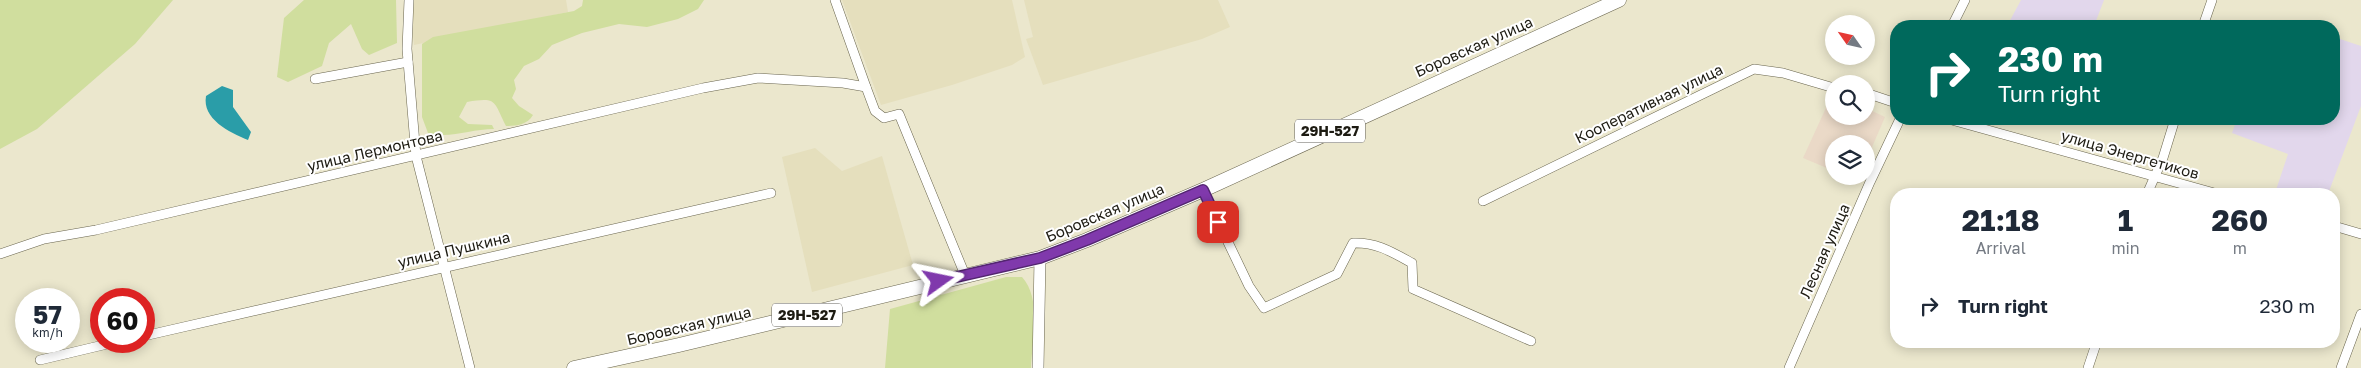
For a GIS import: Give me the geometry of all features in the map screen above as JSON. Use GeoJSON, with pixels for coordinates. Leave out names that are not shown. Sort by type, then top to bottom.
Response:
{"type":"FeatureCollection","features":[{"type":"Feature","properties":{"kind":"main road","name":"Боровская улица"},"geometry":{"type":"LineString","coordinates":[[574,368],[708,338],[1040,258],[1203,190],[1619,0]]}},
{"type":"Feature","properties":{"kind":"street"},"geometry":{"type":"LineString","coordinates":[[409,0],[408,62],[416,156],[470,368]]}},
{"type":"Feature","properties":{"kind":"street"},"geometry":{"type":"LineString","coordinates":[[834,0],[875,111],[884,118],[899,114],[965,275]]}},
{"type":"Feature","properties":{"kind":"street"},"geometry":{"type":"LineString","coordinates":[[1955,20],[1965,0]]}},
{"type":"Feature","properties":{"kind":"street"},"geometry":{"type":"LineString","coordinates":[[2206,20],[2212,0]]}},
{"type":"Feature","properties":{"kind":"street"},"geometry":{"type":"LineString","coordinates":[[316,79],[408,62]]}},
{"type":"Feature","properties":{"kind":"street","name":"Кооперативная улица"},"geometry":{"type":"LineString","coordinates":[[1483,201],[1754,69],[1783,73],[1825,85]]}},
{"type":"Feature","properties":{"kind":"street","name":"улица Лермонтова"},"geometry":{"type":"LineString","coordinates":[[0,254],[44,239],[416,156],[703,88],[758,78],[835,82],[866,87]]}},
{"type":"Feature","properties":{"kind":"street"},"geometry":{"type":"LineString","coordinates":[[1875,96],[1890,102]]}},
{"type":"Feature","properties":{"kind":"street","name":"Лесная улица"},"geometry":{"type":"LineString","coordinates":[[1789,368],[1870,182],[1897,125]]}},
{"type":"Feature","properties":{"kind":"street","name":"улица Энергетиков"},"geometry":{"type":"LineString","coordinates":[[1970,125],[2197,188]]}},
{"type":"Feature","properties":{"kind":"street"},"geometry":{"type":"LineString","coordinates":[[2150,188],[2163,158],[2173,125]]}},
{"type":"Feature","properties":{"kind":"street"},"geometry":{"type":"LineString","coordinates":[[1203,190],[1249,286],[1264,308],[1337,274],[1353,243],[1368,242],[1380,246],[1412,263],[1414,290],[1531,340]]}},
{"type":"Feature","properties":{"kind":"street","name":"улица Пушкина"},"geometry":{"type":"LineString","coordinates":[[155,333],[771,192]]}},
{"type":"Feature","properties":{"kind":"street"},"geometry":{"type":"LineString","coordinates":[[2340,228],[2361,234]]}},
{"type":"Feature","properties":{"kind":"street"},"geometry":{"type":"LineString","coordinates":[[1038,368],[1040,258]]}},
{"type":"Feature","properties":{"kind":"street"},"geometry":{"type":"LineString","coordinates":[[2341,368],[2361,314]]}},
{"type":"Feature","properties":{"kind":"street"},"geometry":{"type":"LineString","coordinates":[[40,360],[90,348]]}},
{"type":"Feature","properties":{"kind":"street"},"geometry":{"type":"LineString","coordinates":[[2088,368],[2095,348]]}},
{"type":"Feature","properties":{"kind":"shaded area"},"geometry":{"type":"Polygon","coordinates":[[[414,0],[566,0],[568,12],[414,45],[412,22],[414,0]]]}},
{"type":"Feature","properties":{"kind":"shaded area"},"geometry":{"type":"Polygon","coordinates":[[[842,0],[1012,0],[1025,57],[1012,65],[952,85],[881,105],[842,0]]]}},
{"type":"Feature","properties":{"kind":"shaded area"},"geometry":{"type":"Polygon","coordinates":[[[1024,0],[1218,0],[1230,27],[1202,39],[1043,85],[1026,39],[1033,37],[1024,0]]]}},
{"type":"Feature","properties":{"kind":"shaded area"},"geometry":{"type":"Polygon","coordinates":[[[2021,0],[2104,0],[2096,20],[2010,20],[2021,0]]]}},
{"type":"Feature","properties":{"kind":"shaded area"},"geometry":{"type":"Polygon","coordinates":[[[2340,39],[2361,46],[2361,106],[2330,188],[2277,188],[2288,154],[2232,133],[2235,125],[2340,125],[2340,39]]]}},
{"type":"Feature","properties":{"kind":"shaded area"},"geometry":{"type":"Polygon","coordinates":[[[1825,110],[1825,125],[1875,125],[1875,112],[1885,117],[1875,140],[1875,135],[1825,135],[1825,167],[1803,158],[1825,110]]]}},
{"type":"Feature","properties":{"kind":"shaded area"},"geometry":{"type":"Polygon","coordinates":[[[815,148],[842,171],[882,156],[913,265],[812,292],[782,157],[815,148]]]}},
{"type":"Feature","properties":{"kind":"green space"},"geometry":{"type":"Polygon","coordinates":[[[0,0],[173,0],[135,44],[37,129],[0,149],[0,0]]]}},
{"type":"Feature","properties":{"kind":"green space"},"geometry":{"type":"Polygon","coordinates":[[[304,0],[396,0],[397,43],[369,55],[362,49],[351,24],[329,43],[322,66],[288,82],[277,77],[284,18],[304,0]]]}},
{"type":"Feature","properties":{"kind":"green space"},"geometry":{"type":"Polygon","coordinates":[[[583,0],[704,0],[698,9],[678,19],[647,27],[619,24],[582,33],[552,45],[539,59],[524,66],[514,80],[516,89],[512,98],[519,106],[533,115],[524,123],[506,126],[496,106],[490,101],[484,100],[467,102],[459,117],[468,124],[492,125],[494,129],[444,135],[428,133],[422,117],[422,44],[433,37],[574,11],[582,6],[583,0]]]}},
{"type":"Feature","properties":{"kind":"green space"},"geometry":{"type":"Polygon","coordinates":[[[1006,277],[1022,277],[1032,297],[1034,320],[1031,368],[885,368],[890,309],[1006,277]]]}},
{"type":"Feature","properties":{"kind":"water"},"geometry":{"type":"Polygon","coordinates":[[[222,86],[233,90],[233,107],[251,132],[248,140],[218,124],[208,111],[206,96],[222,86]]]}},
{"type":"Feature","properties":{"kind":"route"},"geometry":{"type":"LineString","coordinates":[[939,281],[1040,258],[1203,190],[1218,222]]}}]}
